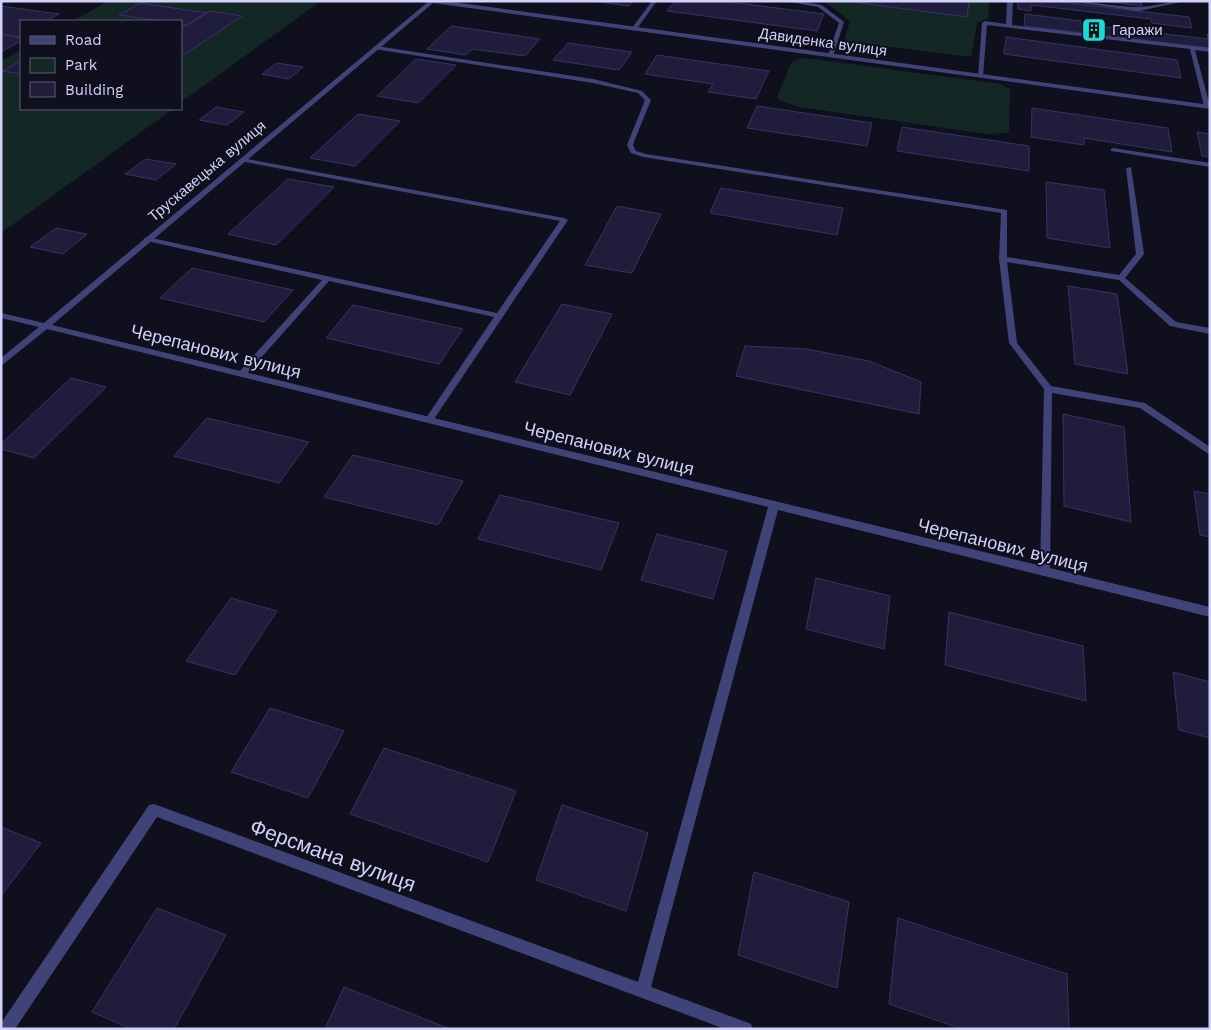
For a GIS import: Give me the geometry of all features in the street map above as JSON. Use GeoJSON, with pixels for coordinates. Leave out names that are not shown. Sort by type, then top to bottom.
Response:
{"type":"FeatureCollection","features":[{"type":"Feature","properties":{"kind":"street","name":"Давиденка вулиця"},"geometry":{"type":"LineString","coordinates":[[432,1],[1208,107]]}},
{"type":"Feature","properties":{"kind":"street","name":"Трускавецька вулиця"},"geometry":{"type":"LineString","coordinates":[[1,363],[432,1]]}},
{"type":"Feature","properties":{"kind":"street"},"geometry":{"type":"LineString","coordinates":[[634,29],[655,1]]}},
{"type":"Feature","properties":{"kind":"street"},"geometry":{"type":"LineString","coordinates":[[786,1],[820,6],[842,23],[831,56]]}},
{"type":"Feature","properties":{"kind":"street"},"geometry":{"type":"LineString","coordinates":[[1009,26],[1010,1]]}},
{"type":"Feature","properties":{"kind":"street"},"geometry":{"type":"LineString","coordinates":[[1069,1],[1139,9],[1181,1]]}},
{"type":"Feature","properties":{"kind":"street"},"geometry":{"type":"LineString","coordinates":[[980,76],[985,23],[1210,50]]}},
{"type":"Feature","properties":{"kind":"street"},"geometry":{"type":"LineString","coordinates":[[376,48],[593,81],[640,92],[648,100],[630,145],[633,152],[645,156],[1004,211],[1003,259],[1012,343],[1048,389],[1045,572]]}},
{"type":"Feature","properties":{"kind":"street"},"geometry":{"type":"LineString","coordinates":[[1192,48],[1208,107]]}},
{"type":"Feature","properties":{"kind":"street"},"geometry":{"type":"LineString","coordinates":[[1112,150],[1210,165]]}},
{"type":"Feature","properties":{"kind":"street"},"geometry":{"type":"LineString","coordinates":[[242,160],[564,220],[429,420]]}},
{"type":"Feature","properties":{"kind":"street"},"geometry":{"type":"LineString","coordinates":[[1121,278],[1140,254],[1130,168]]}},
{"type":"Feature","properties":{"kind":"street"},"geometry":{"type":"LineString","coordinates":[[147,239],[499,316]]}},
{"type":"Feature","properties":{"kind":"street"},"geometry":{"type":"LineString","coordinates":[[1003,259],[1121,278],[1172,324],[1210,331]]}},
{"type":"Feature","properties":{"kind":"street"},"geometry":{"type":"LineString","coordinates":[[242,374],[328,278]]}},
{"type":"Feature","properties":{"kind":"street","name":"Черепанових вулиця"},"geometry":{"type":"LineString","coordinates":[[1,315],[1210,612]]}},
{"type":"Feature","properties":{"kind":"street"},"geometry":{"type":"LineString","coordinates":[[1048,389],[1142,405],[1210,452]]}},
{"type":"Feature","properties":{"kind":"street"},"geometry":{"type":"LineString","coordinates":[[644,990],[774,505]]}},
{"type":"Feature","properties":{"kind":"street","name":"Ферсмана вулиця"},"geometry":{"type":"LineString","coordinates":[[6,1029],[154,810],[746,1029]]}},
{"type":"Feature","properties":{"kind":"green space"},"geometry":{"type":"Polygon","coordinates":[[[108,1],[321,1],[182,101],[182,20],[75,20],[108,1]]]}},
{"type":"Feature","properties":{"kind":"green space"},"geometry":{"type":"Polygon","coordinates":[[[824,1],[989,1],[988,18],[977,23],[971,57],[844,41],[850,21],[824,1]]]}},
{"type":"Feature","properties":{"kind":"green space"},"geometry":{"type":"Polygon","coordinates":[[[20,51],[20,110],[172,110],[1,233],[1,61],[20,51]]]}},
{"type":"Feature","properties":{"kind":"green space"},"geometry":{"type":"Polygon","coordinates":[[[805,58],[1001,84],[1010,89],[1009,131],[1006,133],[987,134],[799,107],[781,101],[777,97],[791,63],[797,59],[805,58]]]}},
{"type":"Feature","properties":{"kind":"building"},"geometry":{"type":"Polygon","coordinates":[[[592,1],[633,1],[629,6],[592,1]]]}},
{"type":"Feature","properties":{"kind":"building"},"geometry":{"type":"Polygon","coordinates":[[[675,1],[722,1],[824,14],[817,31],[667,11],[675,1]]]}},
{"type":"Feature","properties":{"kind":"building"},"geometry":{"type":"Polygon","coordinates":[[[845,1],[965,1],[969,2],[967,17],[845,1]]]}},
{"type":"Feature","properties":{"kind":"building","name":"Гаражи"},"geometry":{"type":"Polygon","coordinates":[[[1013,1],[1052,1],[1189,17],[1192,28],[1152,23],[1151,19],[1031,5],[1031,11],[1018,9],[1018,3],[1013,1]]]}},
{"type":"Feature","properties":{"kind":"building"},"geometry":{"type":"Polygon","coordinates":[[[1101,1],[1141,1],[1142,6],[1101,1]]]}},
{"type":"Feature","properties":{"kind":"building"},"geometry":{"type":"Polygon","coordinates":[[[140,3],[207,13],[187,25],[182,24],[182,20],[153,20],[119,15],[140,3]]]}},
{"type":"Feature","properties":{"kind":"building"},"geometry":{"type":"Polygon","coordinates":[[[1,6],[59,14],[48,20],[20,20],[20,36],[18,37],[1,34],[1,6]]]}},
{"type":"Feature","properties":{"kind":"building"},"geometry":{"type":"Polygon","coordinates":[[[209,11],[242,16],[182,56],[182,28],[209,11]]]}},
{"type":"Feature","properties":{"kind":"building","name":"Гаражи"},"geometry":{"type":"Polygon","coordinates":[[[1025,14],[1081,21],[1081,24],[1208,39],[1207,34],[1210,35],[1210,48],[1024,26],[1025,14]]]}},
{"type":"Feature","properties":{"kind":"building"},"geometry":{"type":"Polygon","coordinates":[[[451,26],[540,39],[525,56],[472,49],[466,55],[427,49],[451,26]]]}},
{"type":"Feature","properties":{"kind":"building"},"geometry":{"type":"Polygon","coordinates":[[[1,34],[20,38],[20,42],[1,52],[1,34]]]}},
{"type":"Feature","properties":{"kind":"building"},"geometry":{"type":"Polygon","coordinates":[[[1006,37],[1177,60],[1181,78],[1004,54],[1006,37]]]}},
{"type":"Feature","properties":{"kind":"building"},"geometry":{"type":"Polygon","coordinates":[[[568,43],[632,52],[619,70],[553,60],[568,43]]]}},
{"type":"Feature","properties":{"kind":"building"},"geometry":{"type":"Polygon","coordinates":[[[657,55],[769,71],[756,99],[708,92],[713,84],[645,74],[657,55]]]}},
{"type":"Feature","properties":{"kind":"building"},"geometry":{"type":"Polygon","coordinates":[[[416,59],[456,65],[418,103],[377,96],[416,59]]]}},
{"type":"Feature","properties":{"kind":"building"},"geometry":{"type":"Polygon","coordinates":[[[20,61],[20,74],[3,71],[20,61]]]}},
{"type":"Feature","properties":{"kind":"building"},"geometry":{"type":"Polygon","coordinates":[[[277,63],[303,67],[289,79],[262,74],[277,63]]]}},
{"type":"Feature","properties":{"kind":"building"},"geometry":{"type":"Polygon","coordinates":[[[757,106],[872,123],[867,146],[747,128],[757,106]]]}},
{"type":"Feature","properties":{"kind":"building"},"geometry":{"type":"Polygon","coordinates":[[[216,107],[244,112],[227,125],[199,120],[216,107]]]}},
{"type":"Feature","properties":{"kind":"building"},"geometry":{"type":"Polygon","coordinates":[[[1032,108],[1168,128],[1172,152],[1084,138],[1084,145],[1031,137],[1032,108]]]}},
{"type":"Feature","properties":{"kind":"building"},"geometry":{"type":"Polygon","coordinates":[[[358,114],[400,121],[355,166],[310,158],[358,114]]]}},
{"type":"Feature","properties":{"kind":"building"},"geometry":{"type":"Polygon","coordinates":[[[902,127],[1029,146],[1029,171],[897,151],[902,127]]]}},
{"type":"Feature","properties":{"kind":"building"},"geometry":{"type":"Polygon","coordinates":[[[1197,132],[1210,134],[1210,157],[1202,156],[1197,132]]]}},
{"type":"Feature","properties":{"kind":"building"},"geometry":{"type":"Polygon","coordinates":[[[146,159],[176,164],[156,180],[125,174],[146,159]]]}},
{"type":"Feature","properties":{"kind":"building"},"geometry":{"type":"Polygon","coordinates":[[[288,179],[334,187],[276,245],[228,234],[288,179]]]}},
{"type":"Feature","properties":{"kind":"building"},"geometry":{"type":"Polygon","coordinates":[[[1046,182],[1104,190],[1110,248],[1047,238],[1046,182]]]}},
{"type":"Feature","properties":{"kind":"building"},"geometry":{"type":"Polygon","coordinates":[[[721,188],[843,208],[837,235],[710,213],[721,188]]]}},
{"type":"Feature","properties":{"kind":"building"},"geometry":{"type":"Polygon","coordinates":[[[617,206],[661,214],[632,273],[585,265],[617,206]]]}},
{"type":"Feature","properties":{"kind":"building"},"geometry":{"type":"Polygon","coordinates":[[[56,228],[87,234],[63,254],[30,247],[56,228]]]}},
{"type":"Feature","properties":{"kind":"building"},"geometry":{"type":"Polygon","coordinates":[[[192,268],[293,290],[264,322],[160,298],[192,268]]]}},
{"type":"Feature","properties":{"kind":"building"},"geometry":{"type":"Polygon","coordinates":[[[1068,286],[1117,294],[1128,374],[1075,364],[1068,286]]]}},
{"type":"Feature","properties":{"kind":"building"},"geometry":{"type":"Polygon","coordinates":[[[562,304],[612,314],[570,395],[515,382],[562,304]]]}},
{"type":"Feature","properties":{"kind":"building"},"geometry":{"type":"Polygon","coordinates":[[[353,305],[463,329],[439,364],[326,338],[353,305]]]}},
{"type":"Feature","properties":{"kind":"building"},"geometry":{"type":"Polygon","coordinates":[[[745,346],[806,349],[869,361],[921,382],[919,414],[736,376],[745,346]]]}},
{"type":"Feature","properties":{"kind":"building"},"geometry":{"type":"Polygon","coordinates":[[[71,378],[106,387],[34,458],[1,449],[1,444],[71,378]]]}},
{"type":"Feature","properties":{"kind":"building"},"geometry":{"type":"Polygon","coordinates":[[[1063,414],[1124,427],[1131,522],[1064,506],[1063,414]]]}},
{"type":"Feature","properties":{"kind":"building"},"geometry":{"type":"Polygon","coordinates":[[[207,418],[309,442],[279,483],[174,456],[207,418]]]}},
{"type":"Feature","properties":{"kind":"building"},"geometry":{"type":"Polygon","coordinates":[[[353,455],[463,481],[438,525],[324,497],[353,455]]]}},
{"type":"Feature","properties":{"kind":"building"},"geometry":{"type":"Polygon","coordinates":[[[1194,491],[1210,494],[1210,537],[1200,535],[1194,491]]]}},
{"type":"Feature","properties":{"kind":"building"},"geometry":{"type":"Polygon","coordinates":[[[500,495],[619,523],[601,570],[478,539],[500,495]]]}},
{"type":"Feature","properties":{"kind":"building"},"geometry":{"type":"Polygon","coordinates":[[[657,534],[727,551],[713,599],[641,580],[657,534]]]}},
{"type":"Feature","properties":{"kind":"building"},"geometry":{"type":"Polygon","coordinates":[[[816,578],[890,596],[884,649],[806,629],[816,578]]]}},
{"type":"Feature","properties":{"kind":"building"},"geometry":{"type":"Polygon","coordinates":[[[231,598],[277,611],[235,675],[186,661],[231,598]]]}},
{"type":"Feature","properties":{"kind":"building"},"geometry":{"type":"Polygon","coordinates":[[[949,612],[1083,646],[1086,701],[945,665],[949,612]]]}},
{"type":"Feature","properties":{"kind":"building"},"geometry":{"type":"Polygon","coordinates":[[[1173,672],[1210,682],[1210,738],[1179,730],[1173,672]]]}},
{"type":"Feature","properties":{"kind":"building"},"geometry":{"type":"Polygon","coordinates":[[[270,708],[344,731],[308,798],[231,772],[270,708]]]}},
{"type":"Feature","properties":{"kind":"building"},"geometry":{"type":"Polygon","coordinates":[[[384,748],[516,791],[488,862],[350,814],[384,748]]]}},
{"type":"Feature","properties":{"kind":"building"},"geometry":{"type":"Polygon","coordinates":[[[562,805],[648,833],[626,911],[536,880],[562,805]]]}},
{"type":"Feature","properties":{"kind":"building"},"geometry":{"type":"Polygon","coordinates":[[[1,827],[41,843],[1,896],[1,827]]]}},
{"type":"Feature","properties":{"kind":"building"},"geometry":{"type":"Polygon","coordinates":[[[754,872],[849,902],[837,988],[738,955],[754,872]]]}},
{"type":"Feature","properties":{"kind":"building"},"geometry":{"type":"Polygon","coordinates":[[[157,908],[226,935],[174,1029],[131,1029],[92,1012],[157,908]]]}},
{"type":"Feature","properties":{"kind":"building"},"geometry":{"type":"Polygon","coordinates":[[[898,918],[1067,974],[1069,1029],[962,1029],[889,1004],[898,918]]]}},
{"type":"Feature","properties":{"kind":"building"},"geometry":{"type":"Polygon","coordinates":[[[344,987],[450,1029],[325,1029],[344,987]]]}},
{"type":"Feature","properties":{"kind":"place","name":"Гаражи"},"geometry":{"type":"Point","coordinates":[1094,30]}}]}
